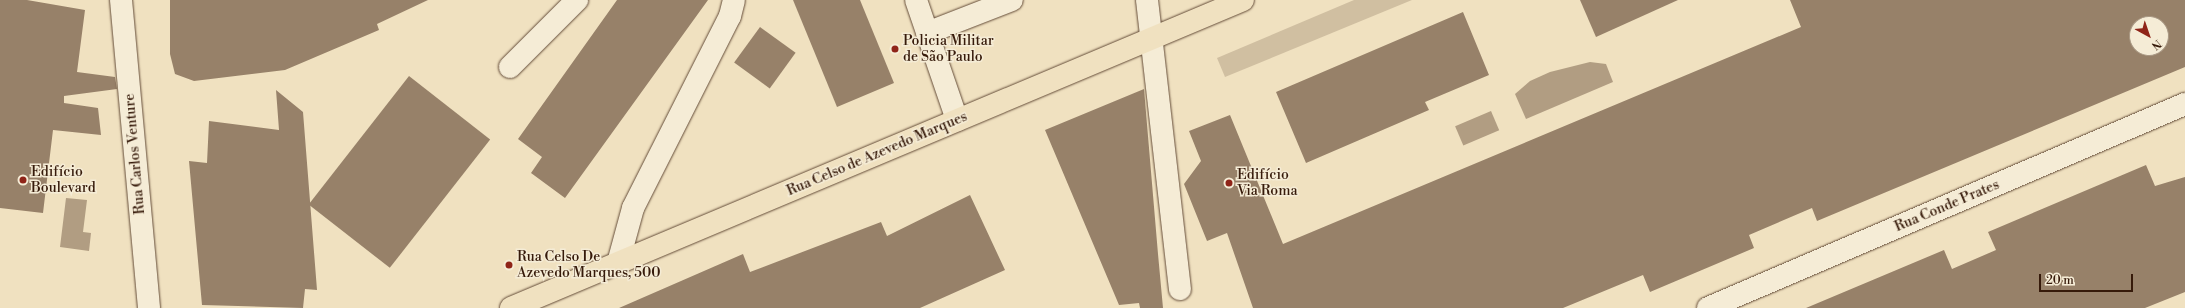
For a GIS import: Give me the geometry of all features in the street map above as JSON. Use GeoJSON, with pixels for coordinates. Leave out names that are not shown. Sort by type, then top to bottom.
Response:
{"type":"FeatureCollection","features":[{"type":"Feature","properties":{"kind":"main road","name":"Rua Celso de Azevedo Marques"},"geometry":{"type":"LineString","coordinates":[[511,308],[1243,0]]}},
{"type":"Feature","properties":{"kind":"street","name":"Rua Carlos Venture"},"geometry":{"type":"LineString","coordinates":[[122,0],[149,308]]}},
{"type":"Feature","properties":{"kind":"street"},"geometry":{"type":"LineString","coordinates":[[510,67],[577,0]]}},
{"type":"Feature","properties":{"kind":"street"},"geometry":{"type":"LineString","coordinates":[[618,263],[633,208],[730,16],[734,0]]}},
{"type":"Feature","properties":{"kind":"street"},"geometry":{"type":"LineString","coordinates":[[916,0],[958,120]]}},
{"type":"Feature","properties":{"kind":"street"},"geometry":{"type":"LineString","coordinates":[[927,33],[1012,0]]}},
{"type":"Feature","properties":{"kind":"street"},"geometry":{"type":"LineString","coordinates":[[1147,0],[1153,38],[1180,289]]}},
{"type":"Feature","properties":{"kind":"street","name":"Rua Conde Prates"},"geometry":{"type":"LineString","coordinates":[[1708,308],[2185,104]]}},
{"type":"Feature","properties":{"kind":"shaded area"},"geometry":{"type":"Polygon","coordinates":[[[1354,0],[1412,0],[1225,77],[1217,58],[1354,0]]]}},
{"type":"Feature","properties":{"kind":"shaded area"},"geometry":{"type":"Polygon","coordinates":[[[1590,62],[1606,64],[1613,82],[1526,119],[1515,94],[1530,81],[1550,72],[1590,62]]]}},
{"type":"Feature","properties":{"kind":"shaded area"},"geometry":{"type":"Polygon","coordinates":[[[1491,111],[1499,130],[1463,146],[1455,126],[1491,111]]]}},
{"type":"Feature","properties":{"kind":"shaded area"},"geometry":{"type":"Polygon","coordinates":[[[66,198],[87,200],[83,232],[91,233],[89,251],[60,247],[66,198]]]}},
{"type":"Feature","properties":{"kind":"building"},"geometry":{"type":"Polygon","coordinates":[[[0,0],[27,0],[85,10],[77,72],[115,77],[117,89],[64,96],[64,103],[98,108],[101,135],[53,130],[43,213],[0,208],[0,0]]]}},
{"type":"Feature","properties":{"kind":"building"},"geometry":{"type":"Polygon","coordinates":[[[170,0],[428,0],[377,24],[379,30],[285,70],[194,81],[175,74],[170,54],[170,0]]]}},
{"type":"Feature","properties":{"kind":"building"},"geometry":{"type":"Polygon","coordinates":[[[617,0],[708,0],[565,198],[531,173],[542,157],[518,139],[617,0]]]}},
{"type":"Feature","properties":{"kind":"building"},"geometry":{"type":"Polygon","coordinates":[[[793,0],[860,0],[894,83],[837,107],[793,0]]]}},
{"type":"Feature","properties":{"kind":"building"},"geometry":{"type":"Polygon","coordinates":[[[1580,0],[1678,0],[1596,37],[1580,0]]]}},
{"type":"Feature","properties":{"kind":"building"},"geometry":{"type":"Polygon","coordinates":[[[1790,0],[2185,0],[2185,67],[1817,221],[1812,208],[1749,235],[1754,248],[1650,292],[1643,275],[1563,308],[1253,308],[1227,233],[1207,241],[1184,184],[1201,161],[1189,131],[1230,115],[1283,244],[1801,27],[1790,0]]]}},
{"type":"Feature","properties":{"kind":"building"},"geometry":{"type":"Polygon","coordinates":[[[1463,12],[1489,75],[1425,102],[1429,110],[1306,163],[1276,92],[1463,12]]]}},
{"type":"Feature","properties":{"kind":"building"},"geometry":{"type":"Polygon","coordinates":[[[760,27],[796,53],[770,88],[734,63],[760,27]]]}},
{"type":"Feature","properties":{"kind":"building"},"geometry":{"type":"Polygon","coordinates":[[[409,76],[490,139],[390,268],[309,204],[409,76]]]}},
{"type":"Feature","properties":{"kind":"building"},"geometry":{"type":"Polygon","coordinates":[[[1144,89],[1163,308],[1140,308],[1139,303],[1119,305],[1045,130],[1144,89]]]}},
{"type":"Feature","properties":{"kind":"building"},"geometry":{"type":"Polygon","coordinates":[[[276,90],[303,112],[317,290],[305,289],[303,308],[202,305],[189,161],[207,163],[209,121],[279,130],[276,90]]]}},
{"type":"Feature","properties":{"kind":"building"},"geometry":{"type":"Polygon","coordinates":[[[2146,165],[2155,186],[2185,177],[2185,292],[2145,308],[1806,308],[1944,250],[1952,269],[1996,250],[1988,232],[2146,165]]]}},
{"type":"Feature","properties":{"kind":"building"},"geometry":{"type":"Polygon","coordinates":[[[970,195],[1005,270],[920,308],[619,308],[743,254],[750,272],[881,222],[887,236],[970,195]]]}},
{"type":"Feature","properties":{"kind":"place","name":"Policia Militar de São Paulo"},"geometry":{"type":"Point","coordinates":[895,49]}},
{"type":"Feature","properties":{"kind":"place","name":"Edifício Boulevard"},"geometry":{"type":"Point","coordinates":[23,180]}},
{"type":"Feature","properties":{"kind":"place","name":"Edifício Via Roma"},"geometry":{"type":"Point","coordinates":[1229,183]}},
{"type":"Feature","properties":{"kind":"place","name":"Rua Celso De Azevedo Marques, 500"},"geometry":{"type":"Point","coordinates":[509,265]}}]}
